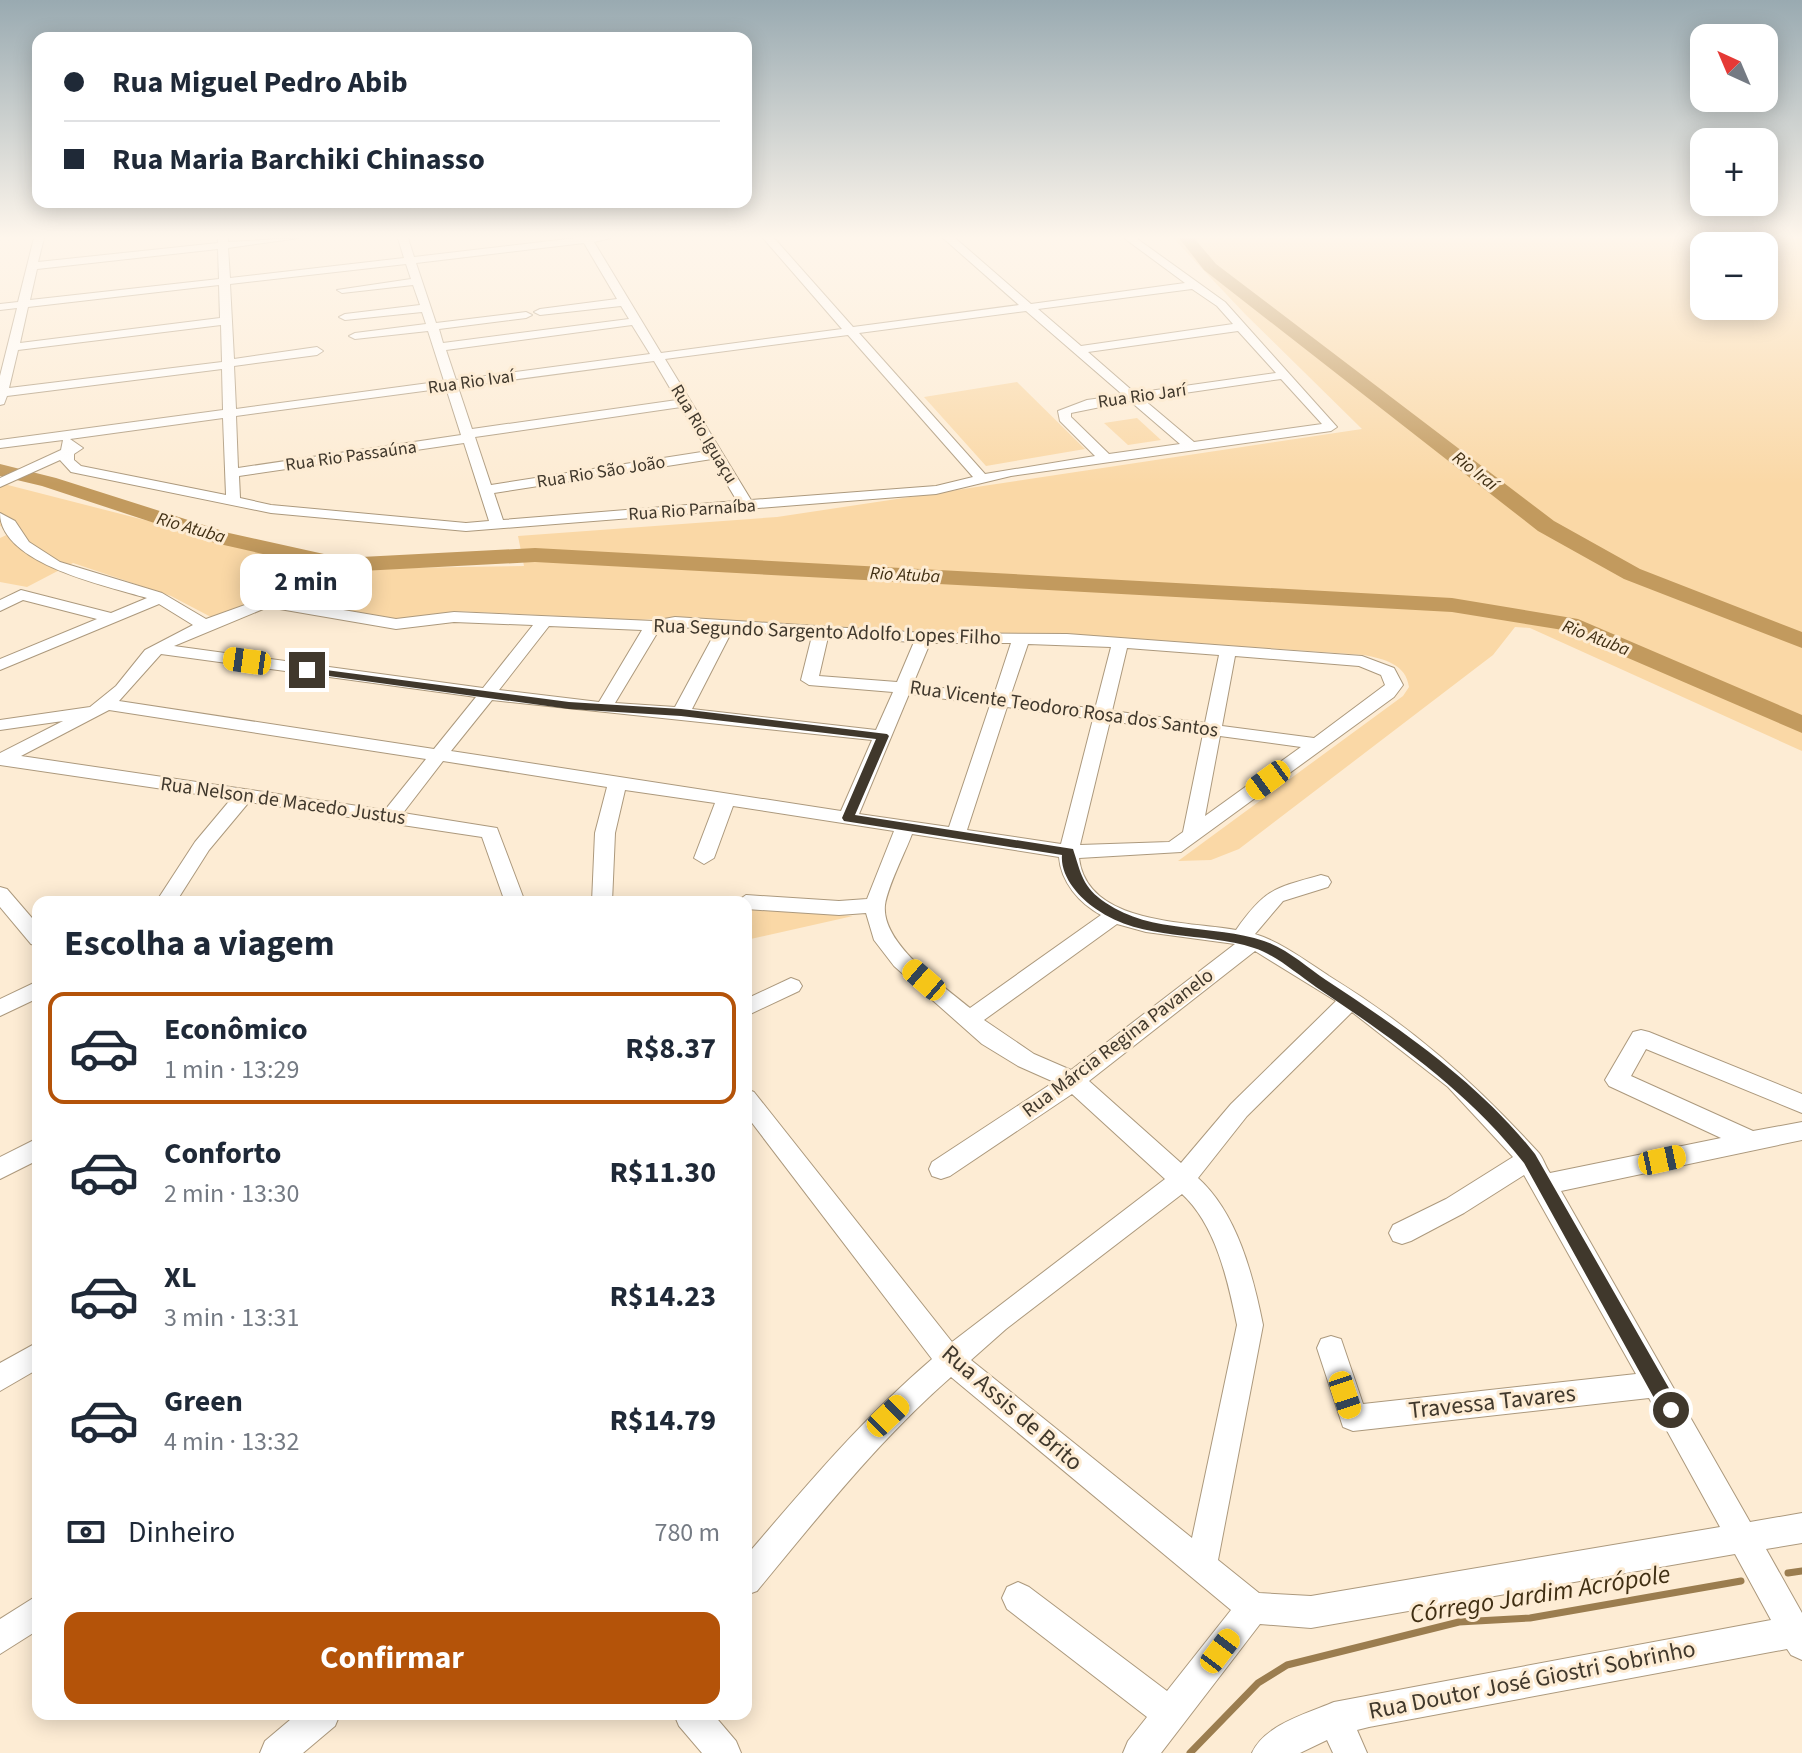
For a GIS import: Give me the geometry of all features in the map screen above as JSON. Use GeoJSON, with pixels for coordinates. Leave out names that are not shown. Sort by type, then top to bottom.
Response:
{"type":"FeatureCollection","features":[{"type":"Feature","properties":{"kind":"street"},"geometry":{"type":"LineString","coordinates":[[20,320],[4,371],[1,397],[317,351]]}},
{"type":"Feature","properties":{"kind":"street"},"geometry":{"type":"LineString","coordinates":[[429,320],[497,524]]}},
{"type":"Feature","properties":{"kind":"street"},"geometry":{"type":"LineString","coordinates":[[355,336],[484,320]]}},
{"type":"Feature","properties":{"kind":"street"},"geometry":{"type":"LineString","coordinates":[[841,320],[980,477]]}},
{"type":"Feature","properties":{"kind":"street","name":"Rua Rio Ivaí"},"geometry":{"type":"LineString","coordinates":[[1,444],[70,443],[128,429],[934,320]]}},
{"type":"Feature","properties":{"kind":"street"},"geometry":{"type":"LineString","coordinates":[[1044,320],[1191,447]]}},
{"type":"Feature","properties":{"kind":"street"},"geometry":{"type":"LineString","coordinates":[[1233,320],[1284,375]]}},
{"type":"Feature","properties":{"kind":"street"},"geometry":{"type":"LineString","coordinates":[[13,347],[227,321],[233,503]]}},
{"type":"Feature","properties":{"kind":"street"},"geometry":{"type":"LineString","coordinates":[[439,347],[636,321]]}},
{"type":"Feature","properties":{"kind":"street","name":"Rua Rio Iguaçu"},"geometry":{"type":"LineString","coordinates":[[636,321],[747,506]]}},
{"type":"Feature","properties":{"kind":"street"},"geometry":{"type":"LineString","coordinates":[[1080,350],[1239,327]]}},
{"type":"Feature","properties":{"kind":"street","name":"Rua Rio Jarí"},"geometry":{"type":"LineString","coordinates":[[1106,459],[1065,418],[1064,411],[1134,397],[1284,375]]}},
{"type":"Feature","properties":{"kind":"street","name":"Rua Rio Parnaíba"},"geometry":{"type":"LineString","coordinates":[[70,443],[68,464],[76,469],[233,503],[408,524],[466,527],[936,490],[966,485],[980,477],[1331,427],[1284,375]]}},
{"type":"Feature","properties":{"kind":"street","name":"Rua Rio Passaúna"},"geometry":{"type":"LineString","coordinates":[[233,473],[686,403]]}},
{"type":"Feature","properties":{"kind":"street","name":"Rua Rio Ivaí"},"geometry":{"type":"LineString","coordinates":[[0,483],[53,458],[70,443]]}},
{"type":"Feature","properties":{"kind":"street","name":"Rua Rio São João"},"geometry":{"type":"LineString","coordinates":[[485,490],[717,454]]}},
{"type":"Feature","properties":{"kind":"street"},"geometry":{"type":"LineString","coordinates":[[0,517],[10,524],[24,545],[55,565],[161,598],[205,625]]}},
{"type":"Feature","properties":{"kind":"street"},"geometry":{"type":"LineString","coordinates":[[0,606],[21,595],[112,618]]}},
{"type":"Feature","properties":{"kind":"street"},"geometry":{"type":"LineString","coordinates":[[0,665],[161,598]]}},
{"type":"Feature","properties":{"kind":"street","name":"Rua Segundo Sargento Adolfo Lopes Filho"},"geometry":{"type":"LineString","coordinates":[[205,625],[267,602],[396,624],[454,617],[653,626],[675,622],[924,638],[1120,643],[1362,661],[1388,672],[1393,680],[1392,689],[1318,744]]}},
{"type":"Feature","properties":{"kind":"street"},"geometry":{"type":"LineString","coordinates":[[390,817],[545,621]]}},
{"type":"Feature","properties":{"kind":"street"},"geometry":{"type":"LineString","coordinates":[[1,760],[102,707],[158,649],[205,625]]}},
{"type":"Feature","properties":{"kind":"street"},"geometry":{"type":"LineString","coordinates":[[681,713],[727,625]]}},
{"type":"Feature","properties":{"kind":"street"},"geometry":{"type":"LineString","coordinates":[[605,706],[653,626]]}},
{"type":"Feature","properties":{"kind":"street","name":"Rua Vicente Teodoro Rosa dos Santos"},"geometry":{"type":"LineString","coordinates":[[822,630],[809,680],[1001,700],[1318,744]]}},
{"type":"Feature","properties":{"kind":"street"},"geometry":{"type":"LineString","coordinates":[[848,818],[924,638]]}},
{"type":"Feature","properties":{"kind":"street"},"geometry":{"type":"LineString","coordinates":[[956,834],[1021,639]]}},
{"type":"Feature","properties":{"kind":"street"},"geometry":{"type":"LineString","coordinates":[[1120,643],[1069,852],[1068,862],[1077,884],[1088,897],[1115,915],[1155,928],[1247,939],[1349,1001],[1476,1099],[1501,1122],[1530,1159],[1800,1635]]}},
{"type":"Feature","properties":{"kind":"street"},"geometry":{"type":"LineString","coordinates":[[158,649],[569,705],[681,713],[883,736]]}},
{"type":"Feature","properties":{"kind":"street"},"geometry":{"type":"LineString","coordinates":[[1192,835],[1228,651]]}},
{"type":"Feature","properties":{"kind":"street"},"geometry":{"type":"LineString","coordinates":[[0,725],[102,707],[439,755],[1069,852],[1174,848],[1318,744]]}},
{"type":"Feature","properties":{"kind":"street","name":"Rua Nelson de Macedo Justus"},"geometry":{"type":"LineString","coordinates":[[1,760],[490,832],[513,896]]}},
{"type":"Feature","properties":{"kind":"street"},"geometry":{"type":"LineString","coordinates":[[602,896],[605,833],[617,783]]}},
{"type":"Feature","properties":{"kind":"street"},"geometry":{"type":"LineString","coordinates":[[170,896],[202,846],[244,795]]}},
{"type":"Feature","properties":{"kind":"street"},"geometry":{"type":"LineString","coordinates":[[704,858],[726,799]]}},
{"type":"Feature","properties":{"kind":"street"},"geometry":{"type":"LineString","coordinates":[[905,827],[875,905],[879,928],[891,950],[969,1020],[1007,1049],[1073,1081],[1201,1196],[1217,1219],[1244,1294],[1250,1325],[1201,1567]]}},
{"type":"Feature","properties":{"kind":"street","name":"Rua Márcia Regina Pavanelo"},"geometry":{"type":"LineString","coordinates":[[941,1169],[1073,1081],[1247,939],[1265,907],[1279,894],[1310,888],[1321,882]]}},
{"type":"Feature","properties":{"kind":"street"},"geometry":{"type":"LineString","coordinates":[[0,894],[32,932]]}},
{"type":"Feature","properties":{"kind":"street"},"geometry":{"type":"LineString","coordinates":[[752,902],[839,908],[875,905]]}},
{"type":"Feature","properties":{"kind":"street"},"geometry":{"type":"LineString","coordinates":[[969,1020],[1115,915]]}},
{"type":"Feature","properties":{"kind":"street"},"geometry":{"type":"LineString","coordinates":[[752,1005],[791,986]]}},
{"type":"Feature","properties":{"kind":"street"},"geometry":{"type":"LineString","coordinates":[[0,1008],[32,992]]}},
{"type":"Feature","properties":{"kind":"street"},"geometry":{"type":"LineString","coordinates":[[752,1573],[856,1451],[949,1359],[1183,1179],[1239,1110],[1349,1001]]}},
{"type":"Feature","properties":{"kind":"street"},"geometry":{"type":"LineString","coordinates":[[1751,1141],[1617,1080],[1641,1038],[1802,1104]]}},
{"type":"Feature","properties":{"kind":"street","name":"Rua Assis de Brito"},"geometry":{"type":"LineString","coordinates":[[752,1106],[949,1359],[1253,1608]]}},
{"type":"Feature","properties":{"kind":"street"},"geometry":{"type":"LineString","coordinates":[[1544,1184],[1802,1131]]}},
{"type":"Feature","properties":{"kind":"street"},"geometry":{"type":"LineString","coordinates":[[0,1169],[32,1151]]}},
{"type":"Feature","properties":{"kind":"street"},"geometry":{"type":"LineString","coordinates":[[1402,1233],[1455,1206],[1530,1159]]}},
{"type":"Feature","properties":{"kind":"street","name":"Travessa Tavares"},"geometry":{"type":"LineString","coordinates":[[1331,1348],[1353,1418],[1657,1384]]}},
{"type":"Feature","properties":{"kind":"street"},"geometry":{"type":"LineString","coordinates":[[0,1378],[32,1358]]}},
{"type":"Feature","properties":{"kind":"street"},"geometry":{"type":"LineString","coordinates":[[1140,1753],[1253,1608],[1311,1612],[1802,1528]]}},
{"type":"Feature","properties":{"kind":"street"},"geometry":{"type":"LineString","coordinates":[[1018,1598],[1170,1714]]}},
{"type":"Feature","properties":{"kind":"street"},"geometry":{"type":"LineString","coordinates":[[0,1638],[32,1615]]}},
{"type":"Feature","properties":{"kind":"street","name":"Rua Doutor José Giostri Sobrinho"},"geometry":{"type":"LineString","coordinates":[[1269,1753],[1307,1730],[1334,1719],[1414,1700],[1800,1635]]}},
{"type":"Feature","properties":{"kind":"street"},"geometry":{"type":"LineString","coordinates":[[1334,1719],[1350,1753]]}},
{"type":"Feature","properties":{"kind":"street"},"geometry":{"type":"LineString","coordinates":[[277,1753],[316,1720]]}},
{"type":"Feature","properties":{"kind":"street"},"geometry":{"type":"LineString","coordinates":[[696,1720],[719,1751]]}},
{"type":"Feature","properties":{"kind":"shaded area"},"geometry":{"type":"Polygon","coordinates":[[[1251,320],[1802,320],[1802,751],[1530,628],[1515,627],[1493,655],[1239,849],[1211,860],[1178,861],[1403,696],[1409,687],[1404,673],[1386,661],[1364,655],[1056,633],[927,633],[669,618],[638,620],[456,611],[399,619],[269,597],[211,617],[171,596],[73,563],[27,587],[0,582],[0,538],[13,532],[0,526],[0,483],[336,569],[524,566],[518,536],[777,517],[1362,429],[1251,320]]]}},
{"type":"Feature","properties":{"kind":"shaded area"},"geometry":{"type":"Polygon","coordinates":[[[1017,382],[1085,449],[986,466],[924,397],[1017,382]]]}},
{"type":"Feature","properties":{"kind":"shaded area"},"geometry":{"type":"Polygon","coordinates":[[[1137,418],[1161,440],[1128,445],[1104,423],[1137,418]]]}},
{"type":"Feature","properties":{"kind":"shaded area"},"geometry":{"type":"Polygon","coordinates":[[[752,910],[853,916],[752,939],[752,910]]]}},
{"type":"Feature","properties":{"kind":"waterway","name":"Rio Iraí"},"geometry":{"type":"LineString","coordinates":[[1279,320],[1546,526],[1632,574],[1802,641]]}},
{"type":"Feature","properties":{"kind":"waterway","name":"Rio Atuba"},"geometry":{"type":"LineString","coordinates":[[0,470],[49,482],[223,538],[342,565],[535,555],[1452,605],[1569,624],[1802,725]]}},
{"type":"Feature","properties":{"kind":"waterway","name":"Córrego Jardim Acrópole"},"geometry":{"type":"LineString","coordinates":[[1788,1573],[1802,1571]]}},
{"type":"Feature","properties":{"kind":"waterway","name":"Córrego Jardim Acrópole"},"geometry":{"type":"LineString","coordinates":[[1190,1753],[1258,1683],[1287,1665],[1459,1622],[1530,1618],[1741,1581]]}},
{"type":"Feature","properties":{"kind":"route"},"geometry":{"type":"LineString","coordinates":[[307,670],[569,705],[681,713],[883,736],[848,818],[1069,852],[1068,862],[1077,884],[1100,906],[1126,920],[1155,928],[1230,935],[1264,946],[1389,1029],[1465,1090],[1501,1122],[1530,1159],[1671,1410]]}}]}
